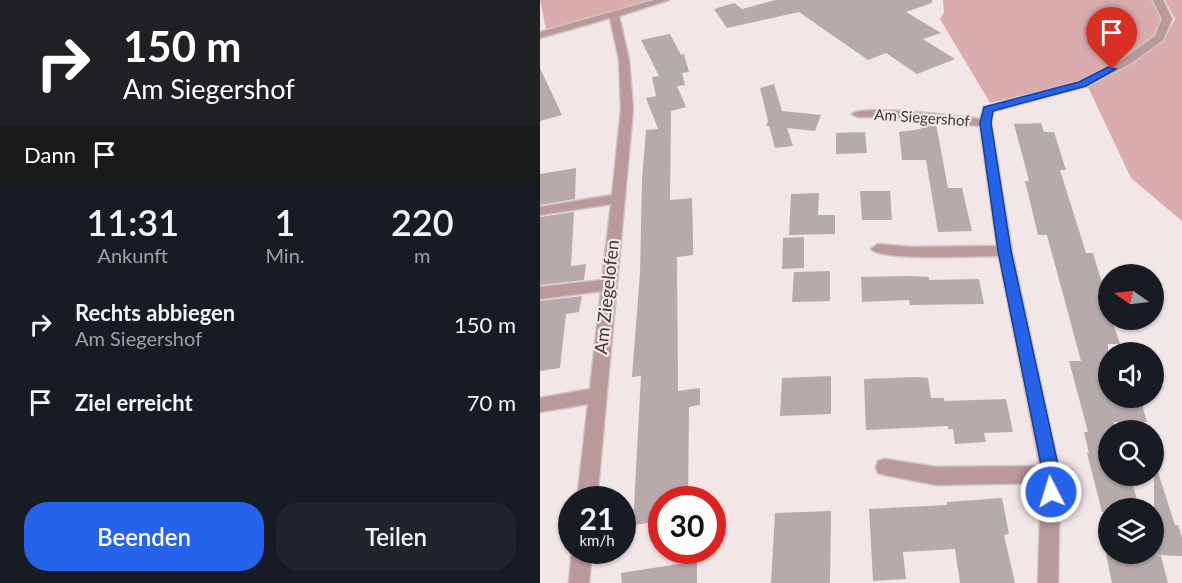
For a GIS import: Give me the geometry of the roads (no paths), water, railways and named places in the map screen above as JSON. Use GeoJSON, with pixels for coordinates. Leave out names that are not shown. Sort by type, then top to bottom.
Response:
{"type":"FeatureCollection","features":[{"type":"Feature","properties":{"kind":"street"},"geometry":{"type":"LineString","coordinates":[[540,34],[664,0]]}},
{"type":"Feature","properties":{"kind":"street","name":"Am Siegershof"},"geometry":{"type":"LineString","coordinates":[[1048,583],[1051,474],[1005,251],[985,123],[988,109],[1083,84],[1126,62],[1159,38],[1167,19],[1158,0]]}},
{"type":"Feature","properties":{"kind":"street","name":"Am Ziegelofen"},"geometry":{"type":"LineString","coordinates":[[588,486],[627,109],[624,60],[614,15]]}},
{"type":"Feature","properties":{"kind":"street","name":"Am Siegershof"},"geometry":{"type":"LineString","coordinates":[[858,114],[894,114],[985,123]]}},
{"type":"Feature","properties":{"kind":"street"},"geometry":{"type":"LineString","coordinates":[[540,211],[616,199]]}},
{"type":"Feature","properties":{"kind":"street"},"geometry":{"type":"LineString","coordinates":[[878,249],[910,252],[1005,251]]}},
{"type":"Feature","properties":{"kind":"street"},"geometry":{"type":"LineString","coordinates":[[540,293],[608,285]]}},
{"type":"Feature","properties":{"kind":"street"},"geometry":{"type":"LineString","coordinates":[[540,405],[597,395]]}},
{"type":"Feature","properties":{"kind":"street"},"geometry":{"type":"LineString","coordinates":[[885,467],[936,476],[1051,474]]}},
{"type":"Feature","properties":{"kind":"street"},"geometry":{"type":"LineString","coordinates":[[579,583],[581,564]]}}]}
